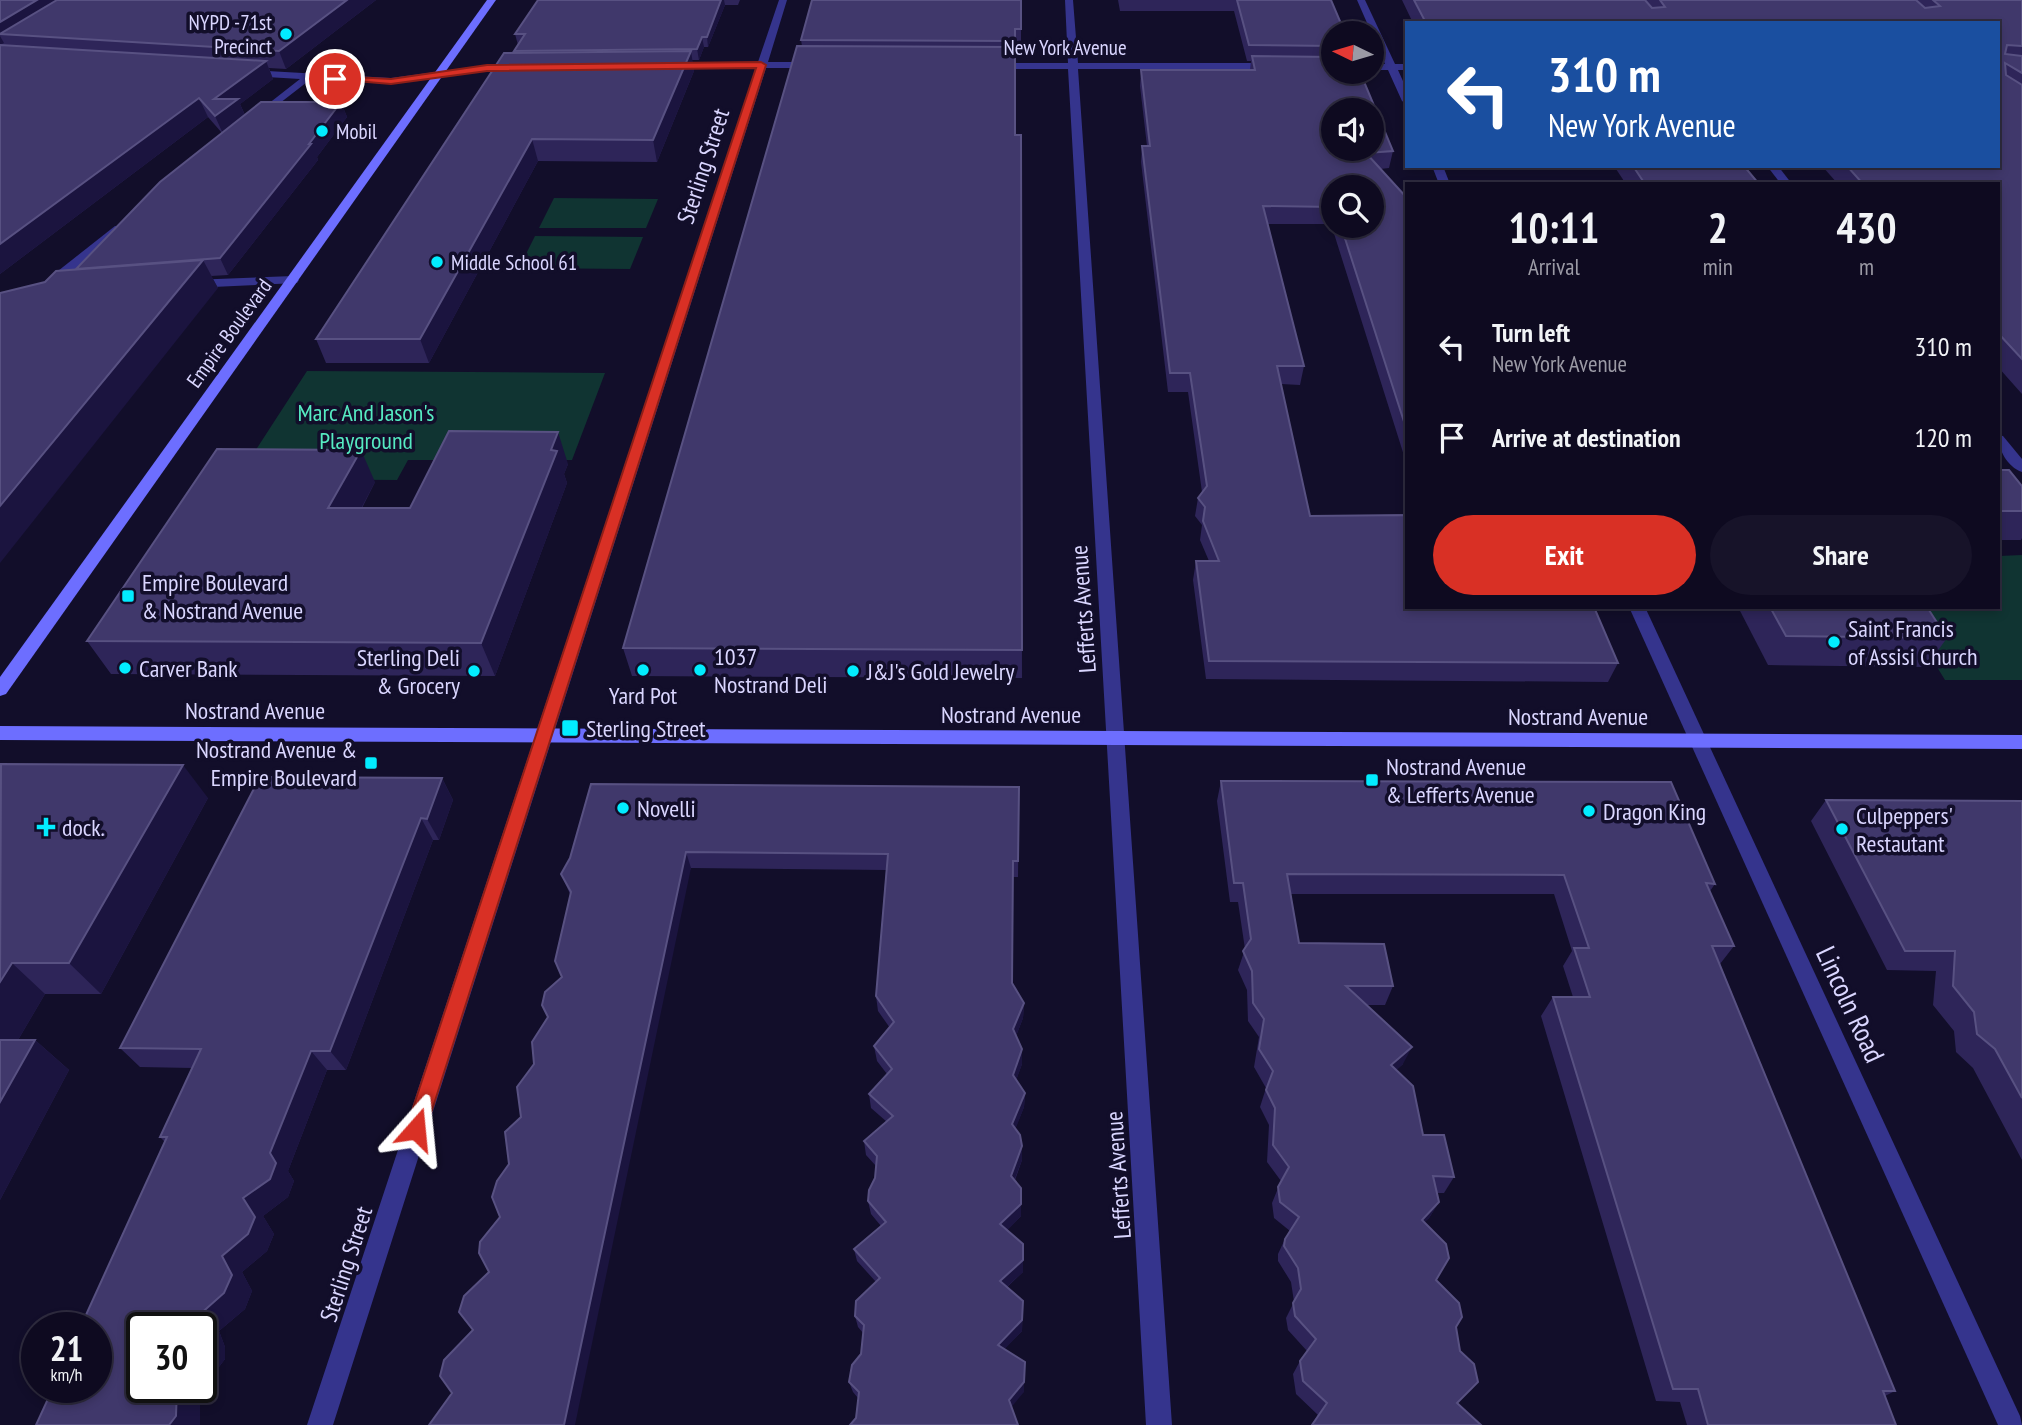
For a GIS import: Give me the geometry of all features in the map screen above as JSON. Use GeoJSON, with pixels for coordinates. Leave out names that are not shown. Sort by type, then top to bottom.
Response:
{"type":"FeatureCollection","features":[{"type":"Feature","properties":{"kind":"main road","name":"Empire Boulevard"},"geometry":{"type":"LineString","coordinates":[[0,690],[492,0]]}},
{"type":"Feature","properties":{"kind":"main road","name":"Nostrand Avenue"},"geometry":{"type":"LineString","coordinates":[[0,733],[2022,742]]}},
{"type":"Feature","properties":{"kind":"street","name":"Sterling Street"},"geometry":{"type":"LineString","coordinates":[[320,1425],[783,0]]}},
{"type":"Feature","properties":{"kind":"street","name":"Lefferts Avenue"},"geometry":{"type":"LineString","coordinates":[[1069,0],[1159,1425]]}},
{"type":"Feature","properties":{"kind":"street"},"geometry":{"type":"LineString","coordinates":[[1361,0],[1405,97]]}},
{"type":"Feature","properties":{"kind":"street"},"geometry":{"type":"LineString","coordinates":[[662,66],[825,65]]}},
{"type":"Feature","properties":{"kind":"street","name":"New York Avenue"},"geometry":{"type":"LineString","coordinates":[[983,66],[1288,66]]}},
{"type":"Feature","properties":{"kind":"street"},"geometry":{"type":"LineString","coordinates":[[1384,67],[1405,67]]}},
{"type":"Feature","properties":{"kind":"street"},"geometry":{"type":"LineString","coordinates":[[243,73],[391,81],[487,68],[529,68]]}},
{"type":"Feature","properties":{"kind":"street"},"geometry":{"type":"LineString","coordinates":[[247,126],[308,77]]}},
{"type":"Feature","properties":{"kind":"street"},"geometry":{"type":"LineString","coordinates":[[1774,168],[1785,182]]}},
{"type":"Feature","properties":{"kind":"street"},"geometry":{"type":"LineString","coordinates":[[62,294],[35,296],[129,221]]}},
{"type":"Feature","properties":{"kind":"street"},"geometry":{"type":"LineString","coordinates":[[183,285],[293,280]]}},
{"type":"Feature","properties":{"kind":"street"},"geometry":{"type":"LineString","coordinates":[[2000,441],[2022,468]]}},
{"type":"Feature","properties":{"kind":"street","name":"Lincoln Road"},"geometry":{"type":"LineString","coordinates":[[1638,609],[2011,1425]]}},
{"type":"Feature","properties":{"kind":"green space"},"geometry":{"type":"Polygon","coordinates":[[[554,198],[658,199],[646,228],[539,228],[554,198]]]}},
{"type":"Feature","properties":{"kind":"green space"},"geometry":{"type":"Polygon","coordinates":[[[535,236],[643,237],[630,269],[519,268],[535,236]]]}},
{"type":"Feature","properties":{"kind":"green space","name":"Marc And Jason's Playground"},"geometry":{"type":"Polygon","coordinates":[[[307,371],[605,373],[572,460],[408,460],[397,480],[237,479],[307,371]]]}},
{"type":"Feature","properties":{"kind":"green space"},"geometry":{"type":"Polygon","coordinates":[[[2022,555],[2022,680],[1945,680],[1901,609],[2000,609],[2000,556],[2022,555]]]}},
{"type":"Feature","properties":{"kind":"building"},"geometry":{"type":"Polygon","coordinates":[[[0,0],[37,0],[0,22],[0,0]]]}},
{"type":"Feature","properties":{"kind":"building"},"geometry":{"type":"Polygon","coordinates":[[[57,0],[347,0],[279,51],[0,34],[57,0]]]}},
{"type":"Feature","properties":{"kind":"building"},"geometry":{"type":"Polygon","coordinates":[[[538,0],[721,0],[707,37],[702,37],[697,49],[514,51],[525,34],[515,34],[538,0]]]}},
{"type":"Feature","properties":{"kind":"building"},"geometry":{"type":"Polygon","coordinates":[[[812,0],[1021,0],[1021,29],[1015,29],[1015,41],[801,40],[812,0]]]}},
{"type":"Feature","properties":{"kind":"building"},"geometry":{"type":"Polygon","coordinates":[[[1237,0],[1331,0],[1340,21],[1321,21],[1321,46],[1249,45],[1237,0]]]}},
{"type":"Feature","properties":{"kind":"building"},"geometry":{"type":"Polygon","coordinates":[[[1414,0],[1645,0],[1652,8],[1665,7],[1660,0],[1916,0],[1925,8],[1940,6],[1933,0],[2022,0],[2022,46],[2007,45],[2005,54],[2022,56],[2022,73],[2005,63],[2006,75],[2022,85],[2022,359],[2000,335],[2000,182],[1861,182],[1849,168],[2000,168],[2000,21],[1425,21],[1414,0]]]}},
{"type":"Feature","properties":{"kind":"building"},"geometry":{"type":"Polygon","coordinates":[[[0,45],[266,61],[214,99],[238,99],[215,116],[199,98],[0,244],[0,45]]]}},
{"type":"Feature","properties":{"kind":"building"},"geometry":{"type":"Polygon","coordinates":[[[797,46],[1015,47],[1015,135],[1021,135],[1022,650],[623,648],[797,46]]]}},
{"type":"Feature","properties":{"kind":"building","name":"Middle School 61"},"geometry":{"type":"Polygon","coordinates":[[[691,51],[653,140],[532,139],[420,339],[316,339],[504,53],[691,51]]]}},
{"type":"Feature","properties":{"kind":"building"},"geometry":{"type":"Polygon","coordinates":[[[1252,56],[1321,57],[1321,84],[1365,84],[1371,98],[1321,98],[1321,161],[1373,161],[1405,196],[1405,425],[1345,238],[1384,238],[1384,175],[1321,175],[1321,207],[1263,206],[1304,366],[1277,366],[1310,516],[1405,515],[1405,609],[1595,609],[1618,663],[1209,661],[1196,561],[1219,561],[1203,521],[1205,507],[1198,498],[1207,486],[1190,373],[1170,373],[1142,146],[1150,146],[1141,70],[1255,70],[1252,56]]]}},
{"type":"Feature","properties":{"kind":"building"},"geometry":{"type":"Polygon","coordinates":[[[261,102],[341,102],[220,258],[76,269],[160,182],[261,102]]]}},
{"type":"Feature","properties":{"kind":"building"},"geometry":{"type":"Polygon","coordinates":[[[1384,129],[1393,151],[1384,152],[1384,129]]]}},
{"type":"Feature","properties":{"kind":"building"},"geometry":{"type":"Polygon","coordinates":[[[1634,168],[1746,168],[1757,182],[1644,182],[1634,168]]]}},
{"type":"Feature","properties":{"kind":"building"},"geometry":{"type":"Polygon","coordinates":[[[203,260],[0,506],[0,293],[45,282],[56,271],[203,260]]]}},
{"type":"Feature","properties":{"kind":"building"},"geometry":{"type":"Polygon","coordinates":[[[449,431],[558,432],[551,450],[557,451],[481,643],[87,641],[217,449],[361,450],[328,508],[410,508],[449,431]]]}},
{"type":"Feature","properties":{"kind":"building"},"geometry":{"type":"Polygon","coordinates":[[[2000,470],[2009,470],[2022,486],[2022,511],[2000,511],[2000,470]]]}},
{"type":"Feature","properties":{"kind":"building"},"geometry":{"type":"Polygon","coordinates":[[[1771,609],[1928,609],[1947,638],[1786,636],[1771,609]]]}},
{"type":"Feature","properties":{"kind":"building"},"geometry":{"type":"Polygon","coordinates":[[[1,764],[183,765],[69,963],[12,963],[0,982],[1,764]]]}},
{"type":"Feature","properties":{"kind":"building"},"geometry":{"type":"Polygon","coordinates":[[[260,777],[442,778],[427,819],[421,818],[330,1051],[311,1051],[270,1153],[276,1163],[270,1179],[243,1198],[255,1217],[248,1234],[222,1256],[232,1275],[224,1293],[203,1312],[126,1312],[126,1403],[176,1403],[176,1416],[169,1425],[36,1425],[46,1403],[112,1403],[112,1312],[87,1312],[167,1137],[160,1137],[201,1049],[120,1048],[260,777]]]}},
{"type":"Feature","properties":{"kind":"building"},"geometry":{"type":"Polygon","coordinates":[[[1221,781],[1671,782],[1715,884],[1706,883],[1734,946],[1712,946],[1895,1391],[1883,1391],[1896,1425],[1708,1425],[1698,1389],[1673,1389],[1553,997],[1590,997],[1574,948],[1589,948],[1564,875],[1287,874],[1299,943],[1384,944],[1393,986],[1346,986],[1412,1047],[1391,1065],[1413,1086],[1423,1135],[1444,1135],[1454,1177],[1433,1176],[1439,1202],[1422,1220],[1446,1244],[1449,1258],[1436,1280],[1459,1303],[1462,1317],[1456,1327],[1460,1351],[1474,1364],[1478,1382],[1457,1403],[1481,1425],[1312,1425],[1327,1403],[1303,1381],[1300,1361],[1316,1339],[1295,1316],[1293,1303],[1301,1289],[1298,1268],[1284,1246],[1285,1239],[1299,1217],[1280,1202],[1278,1187],[1289,1167],[1273,1145],[1275,1108],[1266,1090],[1273,1071],[1259,1049],[1264,1019],[1253,1003],[1252,971],[1243,951],[1251,939],[1243,883],[1234,883],[1221,781]]]}},
{"type":"Feature","properties":{"kind":"building"},"geometry":{"type":"Polygon","coordinates":[[[591,784],[1019,787],[1018,861],[1013,861],[1012,983],[1024,1003],[1013,1029],[1022,1049],[1013,1075],[1025,1093],[1012,1124],[1020,1135],[1022,1146],[1011,1176],[1021,1188],[1021,1204],[1000,1224],[1023,1244],[1023,1260],[1000,1281],[1023,1301],[1022,1320],[998,1345],[1025,1362],[1024,1382],[1009,1400],[1018,1425],[850,1425],[856,1418],[859,1392],[849,1382],[852,1365],[861,1354],[864,1325],[855,1316],[856,1301],[880,1278],[854,1249],[886,1222],[868,1201],[869,1190],[875,1178],[877,1156],[864,1141],[893,1116],[869,1094],[892,1069],[874,1046],[894,1022],[876,996],[888,854],[686,852],[564,1425],[429,1425],[452,1393],[440,1376],[444,1360],[473,1330],[459,1312],[464,1296],[489,1272],[479,1253],[480,1242],[500,1217],[492,1197],[497,1181],[509,1164],[505,1132],[521,1117],[517,1087],[534,1064],[532,1042],[548,1017],[542,1005],[545,992],[562,977],[555,961],[571,892],[561,874],[570,858],[591,784]]]}},
{"type":"Feature","properties":{"kind":"building"},"geometry":{"type":"Polygon","coordinates":[[[1826,800],[2022,801],[2022,1098],[1995,1049],[1977,1034],[1974,1012],[1953,986],[1955,951],[1905,951],[1826,800]]]}},
{"type":"Feature","properties":{"kind":"building"},"geometry":{"type":"Polygon","coordinates":[[[0,1040],[35,1040],[0,1102],[0,1040]]]}},
{"type":"Feature","properties":{"kind":"place","name":"NYPD -71st Precinct"},"geometry":{"type":"Point","coordinates":[286,34]}},
{"type":"Feature","properties":{"kind":"place","name":"Mobil"},"geometry":{"type":"Point","coordinates":[322,131]}},
{"type":"Feature","properties":{"kind":"place","name":"Middle School 61"},"geometry":{"type":"Point","coordinates":[437,262]}},
{"type":"Feature","properties":{"kind":"place","name":"Empire Boulevard & Nostrand Avenue"},"geometry":{"type":"Point","coordinates":[128,596]}},
{"type":"Feature","properties":{"kind":"place","name":"Saint Francis of Assisi Church"},"geometry":{"type":"Point","coordinates":[1834,642]}},
{"type":"Feature","properties":{"kind":"place","name":"Carver Bank"},"geometry":{"type":"Point","coordinates":[125,668]}},
{"type":"Feature","properties":{"kind":"place","name":"Yard Pot"},"geometry":{"type":"Point","coordinates":[643,670]}},
{"type":"Feature","properties":{"kind":"place","name":"1037 Nostrand Deli"},"geometry":{"type":"Point","coordinates":[700,670]}},
{"type":"Feature","properties":{"kind":"place","name":"Sterling Deli & Grocery"},"geometry":{"type":"Point","coordinates":[474,671]}},
{"type":"Feature","properties":{"kind":"place","name":"J&J's Gold Jewelry"},"geometry":{"type":"Point","coordinates":[853,671]}},
{"type":"Feature","properties":{"kind":"place","name":"Sterling Street"},"geometry":{"type":"Point","coordinates":[570,728]}},
{"type":"Feature","properties":{"kind":"place","name":"Nostrand Avenue & Empire Boulevard"},"geometry":{"type":"Point","coordinates":[371,763]}},
{"type":"Feature","properties":{"kind":"place","name":"Nostrand Avenue & Lefferts Avenue"},"geometry":{"type":"Point","coordinates":[1372,780]}},
{"type":"Feature","properties":{"kind":"place","name":"Novelli"},"geometry":{"type":"Point","coordinates":[623,808]}},
{"type":"Feature","properties":{"kind":"place","name":"Dragon King"},"geometry":{"type":"Point","coordinates":[1589,811]}},
{"type":"Feature","properties":{"kind":"place","name":"dock."},"geometry":{"type":"Point","coordinates":[46,827]}},
{"type":"Feature","properties":{"kind":"place","name":"Culpeppers' Restautant"},"geometry":{"type":"Point","coordinates":[1842,829]}},
{"type":"Feature","properties":{"kind":"route"},"geometry":{"type":"LineString","coordinates":[[335,79],[391,81],[487,68],[761,65],[416,1129]]}}]}
